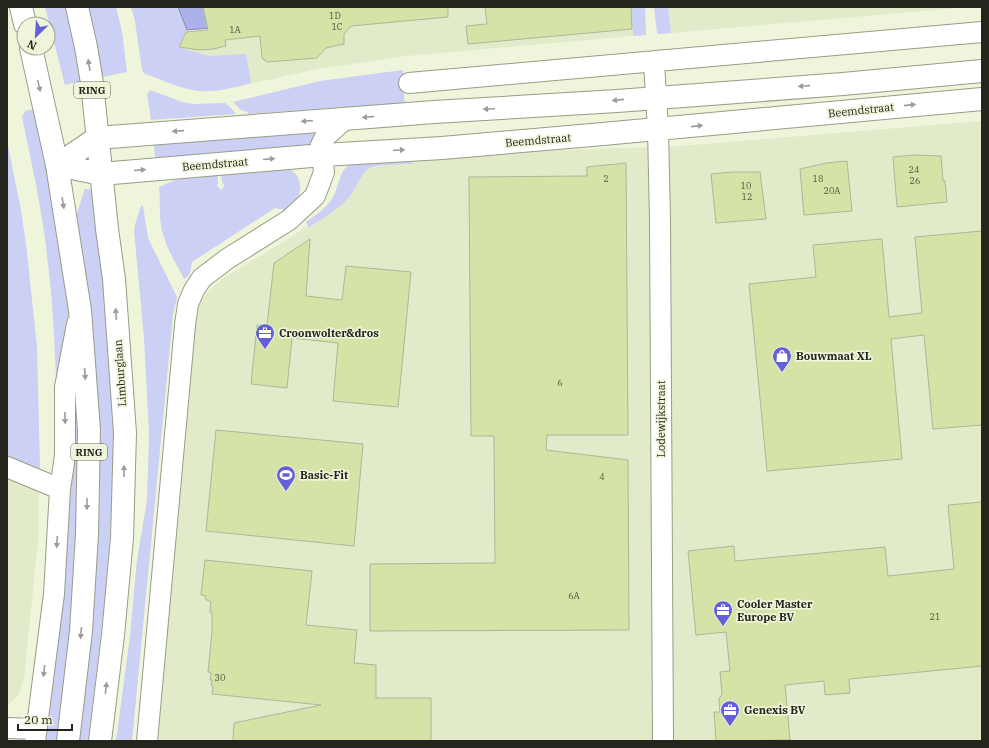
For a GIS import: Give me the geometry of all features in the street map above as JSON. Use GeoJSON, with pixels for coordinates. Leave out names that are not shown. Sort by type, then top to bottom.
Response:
{"type":"FeatureCollection","features":[{"type":"Feature","properties":{"kind":"main road","name":"Limburglaan"},"geometry":{"type":"LineString","coordinates":[[77,7],[92,83],[107,229],[114,279],[124,433],[122,538],[113,635],[100,741]]}},
{"type":"Feature","properties":{"kind":"main road","name":"RING"},"geometry":{"type":"LineString","coordinates":[[32,56],[57,165],[80,310],[89,430],[87,534],[81,631],[68,741]]}},
{"type":"Feature","properties":{"kind":"main road"},"geometry":{"type":"LineString","coordinates":[[57,165],[97,138],[346,118],[843,84],[982,71]]}},
{"type":"Feature","properties":{"kind":"main road","name":"Beemdstraat"},"geometry":{"type":"LineString","coordinates":[[57,165],[101,174],[323,155],[442,148],[982,99]]}},
{"type":"Feature","properties":{"kind":"street"},"geometry":{"type":"LineString","coordinates":[[409,82],[654,62],[756,51],[982,32]]}},
{"type":"Feature","properties":{"kind":"street"},"geometry":{"type":"LineString","coordinates":[[654,62],[657,97]]}},
{"type":"Feature","properties":{"kind":"street","name":"Lodewijkstraat"},"geometry":{"type":"LineString","coordinates":[[657,97],[663,741]]}},
{"type":"Feature","properties":{"kind":"street"},"geometry":{"type":"LineString","coordinates":[[147,741],[188,304],[194,290],[202,278],[227,259],[289,220],[315,196],[324,172],[321,145],[325,137],[346,118]]}},
{"type":"Feature","properties":{"kind":"street"},"geometry":{"type":"LineString","coordinates":[[7,728],[36,735],[54,594],[60,489],[66,456],[65,387],[80,310]]}},
{"type":"Feature","properties":{"kind":"street"},"geometry":{"type":"LineString","coordinates":[[7,467],[60,489]]}},
{"type":"Feature","properties":{"kind":"shaded area"},"geometry":{"type":"Polygon","coordinates":[[[45,7],[67,7],[81,81],[65,85],[56,50],[56,16],[47,16],[45,7]]]}},
{"type":"Feature","properties":{"kind":"shaded area"},"geometry":{"type":"Polygon","coordinates":[[[86,7],[116,7],[122,31],[127,72],[102,77],[97,44],[86,7]]]}},
{"type":"Feature","properties":{"kind":"shaded area"},"geometry":{"type":"Polygon","coordinates":[[[131,7],[178,7],[187,30],[178,47],[209,56],[246,54],[251,83],[222,90],[200,91],[188,89],[145,74],[142,70],[135,21],[131,7]]]}},
{"type":"Feature","properties":{"kind":"shaded area"},"geometry":{"type":"Polygon","coordinates":[[[178,7],[207,7],[211,28],[187,30],[178,7]]]}},
{"type":"Feature","properties":{"kind":"shaded area"},"geometry":{"type":"Polygon","coordinates":[[[203,7],[631,7],[633,36],[406,56],[318,69],[240,86],[205,91],[178,48],[185,32],[211,30],[203,7]]]}},
{"type":"Feature","properties":{"kind":"shaded area"},"geometry":{"type":"Polygon","coordinates":[[[631,7],[645,7],[646,35],[633,36],[631,7]]]}},
{"type":"Feature","properties":{"kind":"shaded area"},"geometry":{"type":"Polygon","coordinates":[[[654,7],[668,7],[671,33],[657,33],[654,7]]]}},
{"type":"Feature","properties":{"kind":"shaded area"},"geometry":{"type":"Polygon","coordinates":[[[668,7],[969,7],[671,33],[668,7]]]}},
{"type":"Feature","properties":{"kind":"shaded area"},"geometry":{"type":"Polygon","coordinates":[[[403,70],[404,78],[402,79],[405,105],[381,109],[344,107],[248,114],[248,112],[241,110],[233,102],[320,81],[403,70]]]}},
{"type":"Feature","properties":{"kind":"shaded area"},"geometry":{"type":"Polygon","coordinates":[[[150,90],[182,102],[193,104],[225,103],[236,114],[151,120],[147,94],[150,90]]]}},
{"type":"Feature","properties":{"kind":"shaded area"},"geometry":{"type":"Polygon","coordinates":[[[35,109],[51,184],[69,311],[59,376],[56,376],[51,292],[46,245],[37,190],[22,117],[25,111],[35,109]]]}},
{"type":"Feature","properties":{"kind":"shaded area"},"geometry":{"type":"Polygon","coordinates":[[[982,121],[982,741],[150,741],[186,314],[223,278],[290,238],[344,200],[366,169],[445,154],[681,146],[982,121]]]}},
{"type":"Feature","properties":{"kind":"shaded area"},"geometry":{"type":"Polygon","coordinates":[[[318,133],[311,148],[155,157],[154,144],[318,133]]]}},
{"type":"Feature","properties":{"kind":"shaded area"},"geometry":{"type":"Polygon","coordinates":[[[7,141],[21,210],[37,347],[40,468],[35,469],[7,460],[7,141]]]}},
{"type":"Feature","properties":{"kind":"shaded area"},"geometry":{"type":"Polygon","coordinates":[[[407,159],[414,164],[383,165],[372,167],[365,171],[345,202],[330,214],[309,227],[306,222],[320,212],[329,203],[335,194],[343,171],[351,163],[407,159]]]}},
{"type":"Feature","properties":{"kind":"shaded area"},"geometry":{"type":"Polygon","coordinates":[[[289,169],[299,179],[300,184],[300,193],[295,202],[285,210],[275,208],[192,262],[189,276],[184,279],[170,252],[163,234],[159,187],[175,180],[218,172],[217,186],[221,190],[224,185],[222,182],[221,171],[289,169]]]}},
{"type":"Feature","properties":{"kind":"shaded area"},"geometry":{"type":"Polygon","coordinates":[[[85,189],[90,189],[93,191],[104,295],[112,400],[113,469],[107,572],[88,741],[78,741],[100,494],[98,402],[77,231],[77,213],[85,189]]]}},
{"type":"Feature","properties":{"kind":"shaded area"},"geometry":{"type":"Polygon","coordinates":[[[141,206],[143,206],[148,238],[177,297],[173,315],[132,741],[116,741],[130,636],[137,560],[147,500],[149,433],[144,338],[134,230],[141,206]]]}},
{"type":"Feature","properties":{"kind":"shaded area"},"geometry":{"type":"Polygon","coordinates":[[[75,378],[78,488],[73,601],[57,741],[46,741],[65,583],[75,378]]]}},
{"type":"Feature","properties":{"kind":"shaded area"},"geometry":{"type":"Polygon","coordinates":[[[7,460],[39,471],[39,530],[24,678],[18,696],[7,705],[7,460]]]}},
{"type":"Feature","properties":{"kind":"building"},"geometry":{"type":"Polygon","coordinates":[[[203,7],[448,7],[448,17],[351,26],[344,34],[344,44],[326,48],[317,58],[267,62],[262,58],[260,36],[225,40],[226,46],[213,49],[199,50],[179,47],[186,32],[208,30],[203,7]]]}},
{"type":"Feature","properties":{"kind":"building"},"geometry":{"type":"Polygon","coordinates":[[[485,7],[631,7],[632,29],[468,44],[466,26],[487,24],[485,7]]]}},
{"type":"Feature","properties":{"kind":"building"},"geometry":{"type":"Polygon","coordinates":[[[914,155],[941,156],[943,181],[945,181],[947,202],[897,207],[893,157],[914,155]]]}},
{"type":"Feature","properties":{"kind":"building"},"geometry":{"type":"Polygon","coordinates":[[[847,161],[852,211],[804,215],[800,169],[826,163],[847,161]]]}},
{"type":"Feature","properties":{"kind":"building"},"geometry":{"type":"Polygon","coordinates":[[[626,163],[628,435],[547,435],[546,450],[628,460],[629,630],[370,631],[370,564],[495,563],[494,436],[471,436],[469,177],[587,176],[587,167],[626,163]]]}},
{"type":"Feature","properties":{"kind":"building"},"geometry":{"type":"Polygon","coordinates":[[[760,172],[766,219],[716,223],[711,174],[760,172]]]}},
{"type":"Feature","properties":{"kind":"building"},"geometry":{"type":"Polygon","coordinates":[[[982,231],[982,425],[933,429],[924,335],[891,339],[902,459],[767,471],[749,284],[816,277],[813,245],[882,239],[889,317],[922,313],[915,237],[982,231]]]}},
{"type":"Feature","properties":{"kind":"building"},"geometry":{"type":"Polygon","coordinates":[[[310,239],[306,296],[342,300],[346,266],[411,272],[398,407],[333,401],[338,343],[292,338],[287,388],[251,384],[257,325],[267,326],[274,263],[310,239]]]}},
{"type":"Feature","properties":{"kind":"building"},"geometry":{"type":"Polygon","coordinates":[[[216,430],[363,444],[354,546],[206,531],[216,430]]]}},
{"type":"Feature","properties":{"kind":"building"},"geometry":{"type":"Polygon","coordinates":[[[982,502],[982,666],[849,679],[850,693],[825,695],[824,681],[785,685],[790,740],[716,741],[714,712],[720,712],[719,699],[722,694],[720,672],[730,671],[726,632],[696,635],[688,551],[734,546],[735,561],[885,547],[888,576],[954,569],[948,505],[982,502]]]}},
{"type":"Feature","properties":{"kind":"building"},"geometry":{"type":"Polygon","coordinates":[[[205,560],[312,571],[306,625],[357,630],[354,663],[376,665],[376,698],[431,698],[431,741],[233,741],[234,723],[321,705],[212,694],[213,686],[211,685],[212,680],[210,680],[211,672],[208,672],[212,632],[212,612],[210,612],[211,602],[205,599],[206,596],[201,595],[205,560]]]}},
{"type":"Feature","properties":{"kind":"place","name":"Croonwolter&dros"},"geometry":{"type":"Point","coordinates":[265,350]}},
{"type":"Feature","properties":{"kind":"place","name":"Bouwmaat XL"},"geometry":{"type":"Point","coordinates":[782,373]}},
{"type":"Feature","properties":{"kind":"place","name":"Basic-Fit"},"geometry":{"type":"Point","coordinates":[286,492]}},
{"type":"Feature","properties":{"kind":"place","name":"Cooler Master Europe BV"},"geometry":{"type":"Point","coordinates":[723,627]}},
{"type":"Feature","properties":{"kind":"place","name":"Genexis BV"},"geometry":{"type":"Point","coordinates":[730,727]}}]}
